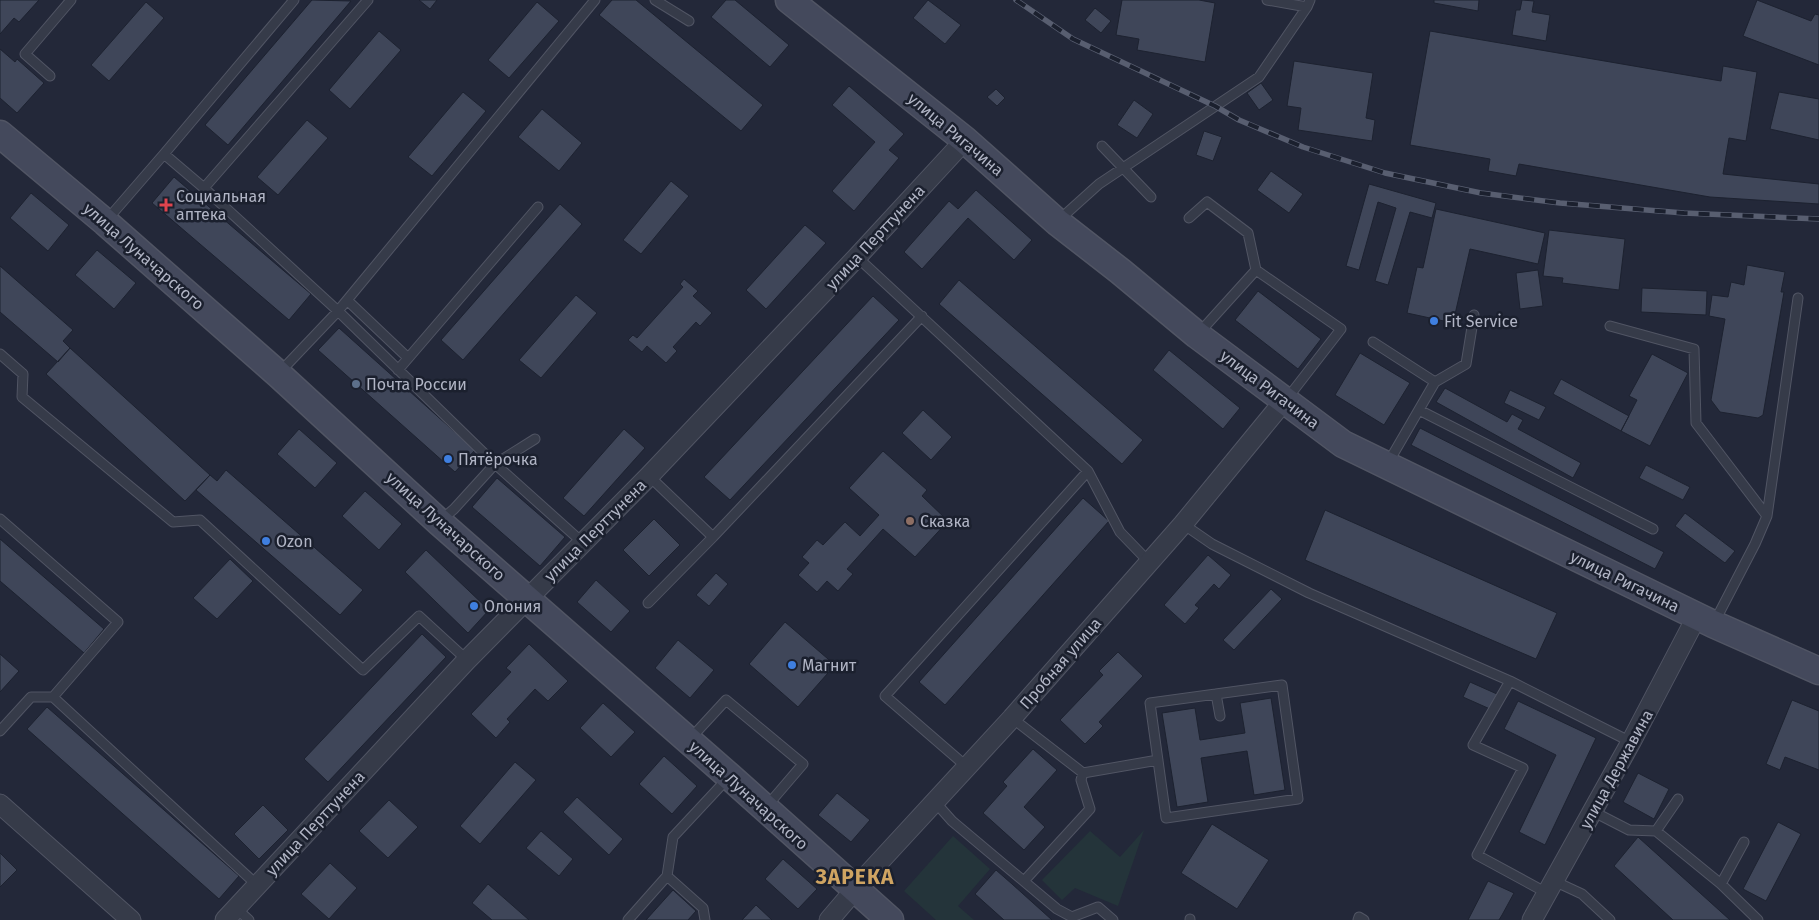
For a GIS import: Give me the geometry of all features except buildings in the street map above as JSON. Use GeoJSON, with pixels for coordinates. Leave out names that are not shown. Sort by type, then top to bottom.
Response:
{"type":"FeatureCollection","features":[{"type":"Feature","properties":{"kind":"main road","name":"улица Ригачина"},"geometry":{"type":"LineString","coordinates":[[789,0],[966,140],[1057,222],[1197,335],[1343,444],[1705,620],[1819,672]]}},
{"type":"Feature","properties":{"kind":"main road","name":"улица Луначарского"},"geometry":{"type":"LineString","coordinates":[[0,134],[105,222],[278,374],[439,522],[890,920]]}},
{"type":"Feature","properties":{"kind":"street","name":"улица Перттунена"},"geometry":{"type":"LineString","coordinates":[[237,916],[257,885],[467,660],[648,476],[858,257],[966,140]]}},
{"type":"Feature","properties":{"kind":"street","name":"Пробная улица"},"geometry":{"type":"LineString","coordinates":[[829,920],[855,889],[936,803],[1012,718],[1183,524],[1284,401]]}},
{"type":"Feature","properties":{"kind":"street","name":"улица Державина"},"geometry":{"type":"LineString","coordinates":[[1532,920],[1631,742],[1705,620]]}},
{"type":"Feature","properties":{"kind":"street"},"geometry":{"type":"LineString","coordinates":[[0,804],[131,920]]}},
{"type":"Feature","properties":{"kind":"lane"},"geometry":{"type":"LineString","coordinates":[[105,222],[294,0]]}},
{"type":"Feature","properties":{"kind":"lane"},"geometry":{"type":"LineString","coordinates":[[204,188],[368,0]]}},
{"type":"Feature","properties":{"kind":"lane"},"geometry":{"type":"LineString","coordinates":[[278,374],[338,312],[595,0]]}},
{"type":"Feature","properties":{"kind":"lane"},"geometry":{"type":"LineString","coordinates":[[654,0],[689,21]]}},
{"type":"Feature","properties":{"kind":"lane"},"geometry":{"type":"LineString","coordinates":[[1057,222],[1099,184],[1259,76],[1309,4],[1267,0]]}},
{"type":"Feature","properties":{"kind":"lane"},"geometry":{"type":"LineString","coordinates":[[50,76],[25,54],[70,1]]}},
{"type":"Feature","properties":{"kind":"lane"},"geometry":{"type":"LineString","coordinates":[[1102,146],[1151,197]]}},
{"type":"Feature","properties":{"kind":"lane"},"geometry":{"type":"LineString","coordinates":[[164,154],[204,188],[338,312],[495,464],[582,542]]}},
{"type":"Feature","properties":{"kind":"lane"},"geometry":{"type":"LineString","coordinates":[[1188,218],[1207,202],[1248,233],[1256,270],[1341,328],[1284,401]]}},
{"type":"Feature","properties":{"kind":"lane"},"geometry":{"type":"LineString","coordinates":[[398,370],[538,207]]}},
{"type":"Feature","properties":{"kind":"lane"},"geometry":{"type":"LineString","coordinates":[[858,257],[1088,471],[1120,532],[1149,562]]}},
{"type":"Feature","properties":{"kind":"lane"},"geometry":{"type":"LineString","coordinates":[[1197,335],[1256,270]]}},
{"type":"Feature","properties":{"kind":"lane"},"geometry":{"type":"LineString","coordinates":[[1705,620],[1755,544],[1767,516],[1798,298]]}},
{"type":"Feature","properties":{"kind":"lane"},"geometry":{"type":"LineString","coordinates":[[347,300],[407,358]]}},
{"type":"Feature","properties":{"kind":"lane"},"geometry":{"type":"LineString","coordinates":[[1387,466],[1435,382],[1466,364],[1474,315]]}},
{"type":"Feature","properties":{"kind":"lane"},"geometry":{"type":"LineString","coordinates":[[648,603],[713,538],[922,316]]}},
{"type":"Feature","properties":{"kind":"lane"},"geometry":{"type":"LineString","coordinates":[[1610,326],[1694,349],[1696,423],[1767,516]]}},
{"type":"Feature","properties":{"kind":"lane"},"geometry":{"type":"LineString","coordinates":[[1373,342],[1435,382]]}},
{"type":"Feature","properties":{"kind":"lane"},"geometry":{"type":"LineString","coordinates":[[0,354],[23,374],[22,397],[172,522],[200,520],[363,670],[419,616],[467,660]]}},
{"type":"Feature","properties":{"kind":"lane"},"geometry":{"type":"LineString","coordinates":[[1419,410],[1653,529]]}},
{"type":"Feature","properties":{"kind":"lane"},"geometry":{"type":"LineString","coordinates":[[439,522],[454,509],[495,464],[535,439]]}},
{"type":"Feature","properties":{"kind":"lane"},"geometry":{"type":"LineString","coordinates":[[967,767],[885,696],[1088,471]]}},
{"type":"Feature","properties":{"kind":"lane"},"geometry":{"type":"LineString","coordinates":[[648,476],[713,538]]}},
{"type":"Feature","properties":{"kind":"lane"},"geometry":{"type":"LineString","coordinates":[[0,519],[118,622],[53,697]]}},
{"type":"Feature","properties":{"kind":"lane"},"geometry":{"type":"LineString","coordinates":[[1183,524],[1212,544],[1309,594],[1510,681],[1631,742]]}},
{"type":"Feature","properties":{"kind":"lane"},"geometry":{"type":"LineString","coordinates":[[1510,681],[1472,745],[1523,768],[1476,856],[1550,887],[1582,894],[1610,920]]}},
{"type":"Feature","properties":{"kind":"lane"},"geometry":{"type":"LineString","coordinates":[[1282,685],[1298,799],[1166,818],[1158,760],[1150,704],[1282,685]]}},
{"type":"Feature","properties":{"kind":"lane"},"geometry":{"type":"LineString","coordinates":[[1216,694],[1220,716]]}},
{"type":"Feature","properties":{"kind":"lane"},"geometry":{"type":"LineString","coordinates":[[0,731],[31,697],[53,697],[257,885]]}},
{"type":"Feature","properties":{"kind":"lane"},"geometry":{"type":"LineString","coordinates":[[688,741],[726,700],[804,764],[765,808]]}},
{"type":"Feature","properties":{"kind":"lane"},"geometry":{"type":"LineString","coordinates":[[1012,718],[1083,773],[1158,760]]}},
{"type":"Feature","properties":{"kind":"lane"},"geometry":{"type":"LineString","coordinates":[[1024,881],[1090,809],[1082,780],[1083,773]]}},
{"type":"Feature","properties":{"kind":"lane"},"geometry":{"type":"LineString","coordinates":[[628,920],[667,876],[673,837],[729,776]]}},
{"type":"Feature","properties":{"kind":"lane"},"geometry":{"type":"LineString","coordinates":[[1656,831],[1678,800]]}},
{"type":"Feature","properties":{"kind":"lane"},"geometry":{"type":"LineString","coordinates":[[936,803],[952,821],[1057,909],[1072,916],[1098,907],[1113,920]]}},
{"type":"Feature","properties":{"kind":"lane"},"geometry":{"type":"LineString","coordinates":[[1592,812],[1629,830],[1656,831],[1721,884],[1758,920]]}},
{"type":"Feature","properties":{"kind":"lane"},"geometry":{"type":"LineString","coordinates":[[1721,884],[1744,842]]}},
{"type":"Feature","properties":{"kind":"lane"},"geometry":{"type":"LineString","coordinates":[[667,876],[704,908],[705,920]]}},
{"type":"Feature","properties":{"kind":"lane"},"geometry":{"type":"LineString","coordinates":[[1358,920],[1359,917],[1364,920]]}},
{"type":"Feature","properties":{"kind":"shaded area"},"geometry":{"type":"Polygon","coordinates":[[[1144,830],[1118,906],[1075,888],[1062,900],[1042,880],[1090,831],[1120,857],[1144,830]]]}},
{"type":"Feature","properties":{"kind":"shaded area"},"geometry":{"type":"Polygon","coordinates":[[[953,836],[990,869],[958,906],[974,920],[936,920],[904,891],[953,836]]]}},
{"type":"Feature","properties":{"kind":"railway"},"geometry":{"type":"LineString","coordinates":[[1016,0],[1073,39],[1215,106],[1239,120],[1303,147],[1385,173],[1481,193],[1560,203],[1684,213],[1819,219]]}},
{"type":"Feature","properties":{"kind":"place","name":"Социальная аптека"},"geometry":{"type":"Point","coordinates":[166,205]}},
{"type":"Feature","properties":{"kind":"place","name":"Fit Service"},"geometry":{"type":"Point","coordinates":[1434,321]}},
{"type":"Feature","properties":{"kind":"place","name":"Почта России"},"geometry":{"type":"Point","coordinates":[356,384]}},
{"type":"Feature","properties":{"kind":"place","name":"Пятёрочка"},"geometry":{"type":"Point","coordinates":[448,459]}},
{"type":"Feature","properties":{"kind":"place","name":"Сказка"},"geometry":{"type":"Point","coordinates":[910,521]}},
{"type":"Feature","properties":{"kind":"place","name":"Ozon"},"geometry":{"type":"Point","coordinates":[266,541]}},
{"type":"Feature","properties":{"kind":"place","name":"Олония"},"geometry":{"type":"Point","coordinates":[474,606]}},
{"type":"Feature","properties":{"kind":"place","name":"Магнит"},"geometry":{"type":"Point","coordinates":[792,665]}},
{"type":"Feature","properties":{"kind":"district","name":"ЗАРЕКА"},"geometry":{"type":"Point","coordinates":[855,877]}}]}
